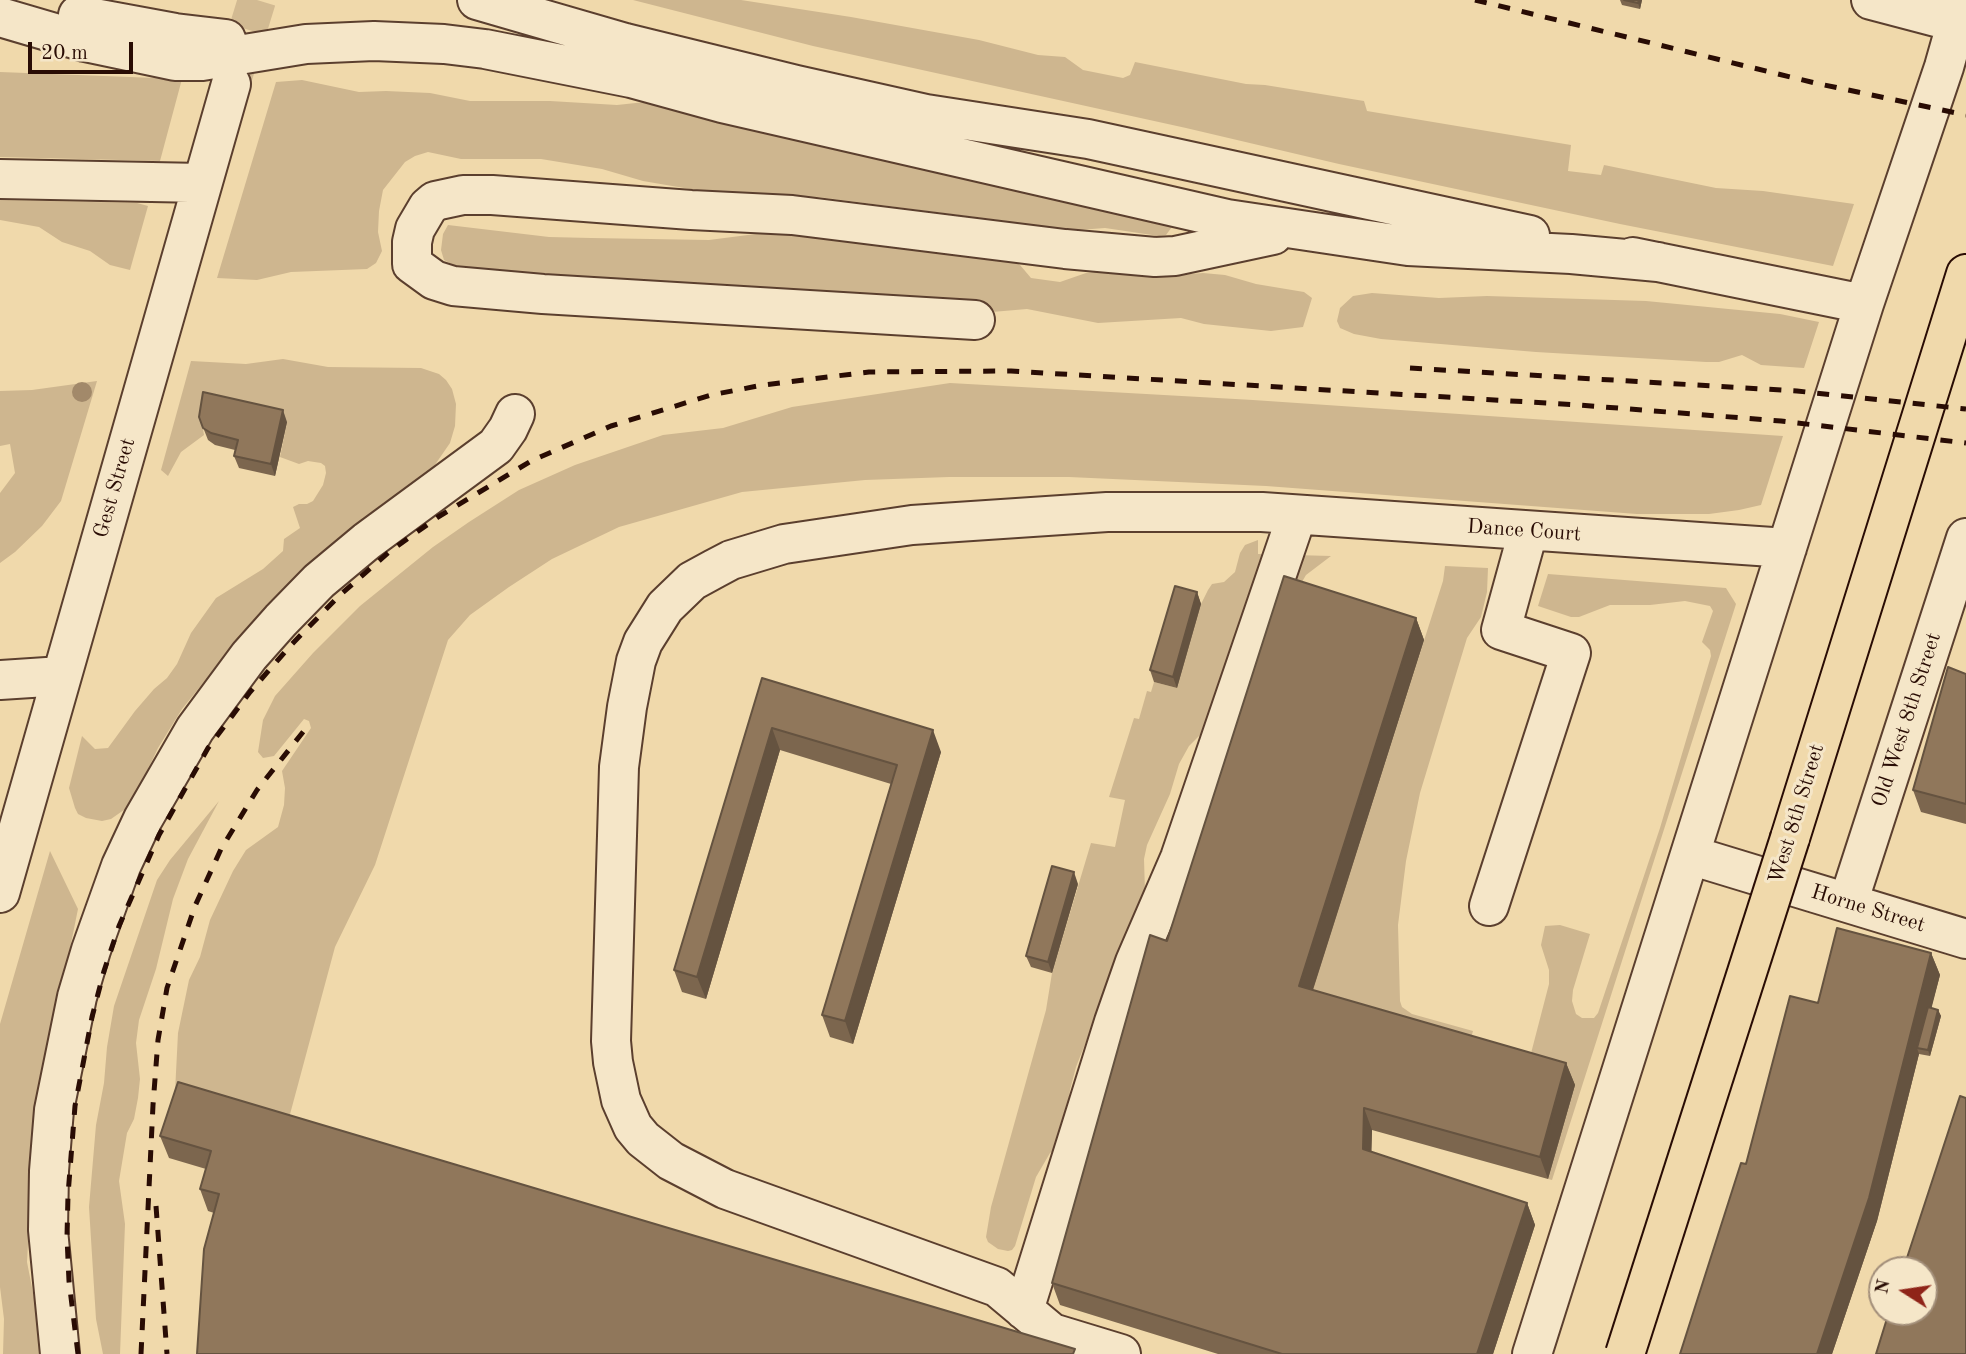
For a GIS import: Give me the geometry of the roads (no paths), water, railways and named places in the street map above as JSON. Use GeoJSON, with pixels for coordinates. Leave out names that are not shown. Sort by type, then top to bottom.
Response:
{"type":"FeatureCollection","features":[{"type":"Feature","properties":{"kind":"main road","name":"West 8th Street"},"geometry":{"type":"LineString","coordinates":[[1625,1354],[1966,274]]}},
{"type":"Feature","properties":{"kind":"street"},"geometry":{"type":"LineString","coordinates":[[1532,1354],[1864,304],[1962,16],[1871,0]]}},
{"type":"Feature","properties":{"kind":"street"},"geometry":{"type":"LineString","coordinates":[[0,3],[175,33],[233,40],[306,44],[410,42],[529,56],[1227,219],[1408,246],[1570,254],[1658,262]]}},
{"type":"Feature","properties":{"kind":"street"},"geometry":{"type":"LineString","coordinates":[[492,4],[625,43],[822,91],[937,116],[1088,139],[1864,304]]}},
{"type":"Feature","properties":{"kind":"street"},"geometry":{"type":"LineString","coordinates":[[0,17],[73,39],[175,61],[202,61],[306,44]]}},
{"type":"Feature","properties":{"kind":"street","name":"Gest Street"},"geometry":{"type":"LineString","coordinates":[[0,893],[231,84]]}},
{"type":"Feature","properties":{"kind":"street"},"geometry":{"type":"LineString","coordinates":[[0,179],[202,183]]}},
{"type":"Feature","properties":{"kind":"street"},"geometry":{"type":"LineString","coordinates":[[975,320],[543,294],[453,286],[434,280],[412,264],[412,242],[415,229],[428,207],[435,201],[463,195],[792,215],[1065,249],[1155,257],[1175,256],[1296,231]]}},
{"type":"Feature","properties":{"kind":"street"},"geometry":{"type":"LineString","coordinates":[[60,1354],[48,1230],[54,1110],[77,997],[91,950],[121,866],[143,818],[195,729],[242,664],[281,620],[319,581],[367,541],[496,446],[515,414]]}},
{"type":"Feature","properties":{"kind":"street","name":"Dance Court"},"geometry":{"type":"LineString","coordinates":[[1121,1354],[1052,1333],[997,1287],[725,1189],[671,1161],[643,1139],[625,1114],[611,1041],[619,767],[636,661],[653,624],[665,607],[692,581],[731,560],[784,544],[912,525],[1107,512],[1280,514],[1787,548]]}},
{"type":"Feature","properties":{"kind":"street"},"geometry":{"type":"LineString","coordinates":[[1024,1310],[1118,1010],[1135,962],[1180,859],[1280,514]]}},
{"type":"Feature","properties":{"kind":"street"},"geometry":{"type":"LineString","coordinates":[[1489,906],[1571,653],[1501,630],[1528,532]]}},
{"type":"Feature","properties":{"kind":"street","name":"Old West 8th Street"},"geometry":{"type":"LineString","coordinates":[[1848,903],[1966,538]]}},
{"type":"Feature","properties":{"kind":"street"},"geometry":{"type":"LineString","coordinates":[[0,680],[62,676]]}},
{"type":"Feature","properties":{"kind":"street","name":"Horne Street"},"geometry":{"type":"LineString","coordinates":[[1690,855],[1966,939]]}},
{"type":"Feature","properties":{"kind":"tunnel"},"geometry":{"type":"LineString","coordinates":[[231,84],[257,0]]}},
{"type":"Feature","properties":{"kind":"railway"},"geometry":{"type":"LineString","coordinates":[[1475,0],[1815,83],[1966,115]]}},
{"type":"Feature","properties":{"kind":"railway"},"geometry":{"type":"LineString","coordinates":[[1410,368],[1797,391],[1966,409]]}},
{"type":"Feature","properties":{"kind":"railway"},"geometry":{"type":"LineString","coordinates":[[78,1354],[69,1281],[67,1237],[75,1106],[104,971],[119,926],[159,835],[208,748],[250,692],[339,596],[389,552],[438,517],[531,461],[611,426],[711,395],[763,385],[869,372],[1011,371],[1579,405],[1781,421],[1966,443]]}},
{"type":"Feature","properties":{"kind":"railway"},"geometry":{"type":"LineString","coordinates":[[141,1354],[153,1105],[158,1040],[167,988],[195,906],[221,849],[257,790],[307,727]]}},
{"type":"Feature","properties":{"kind":"railway"},"geometry":{"type":"LineString","coordinates":[[156,1206],[167,1354]]}}]}
